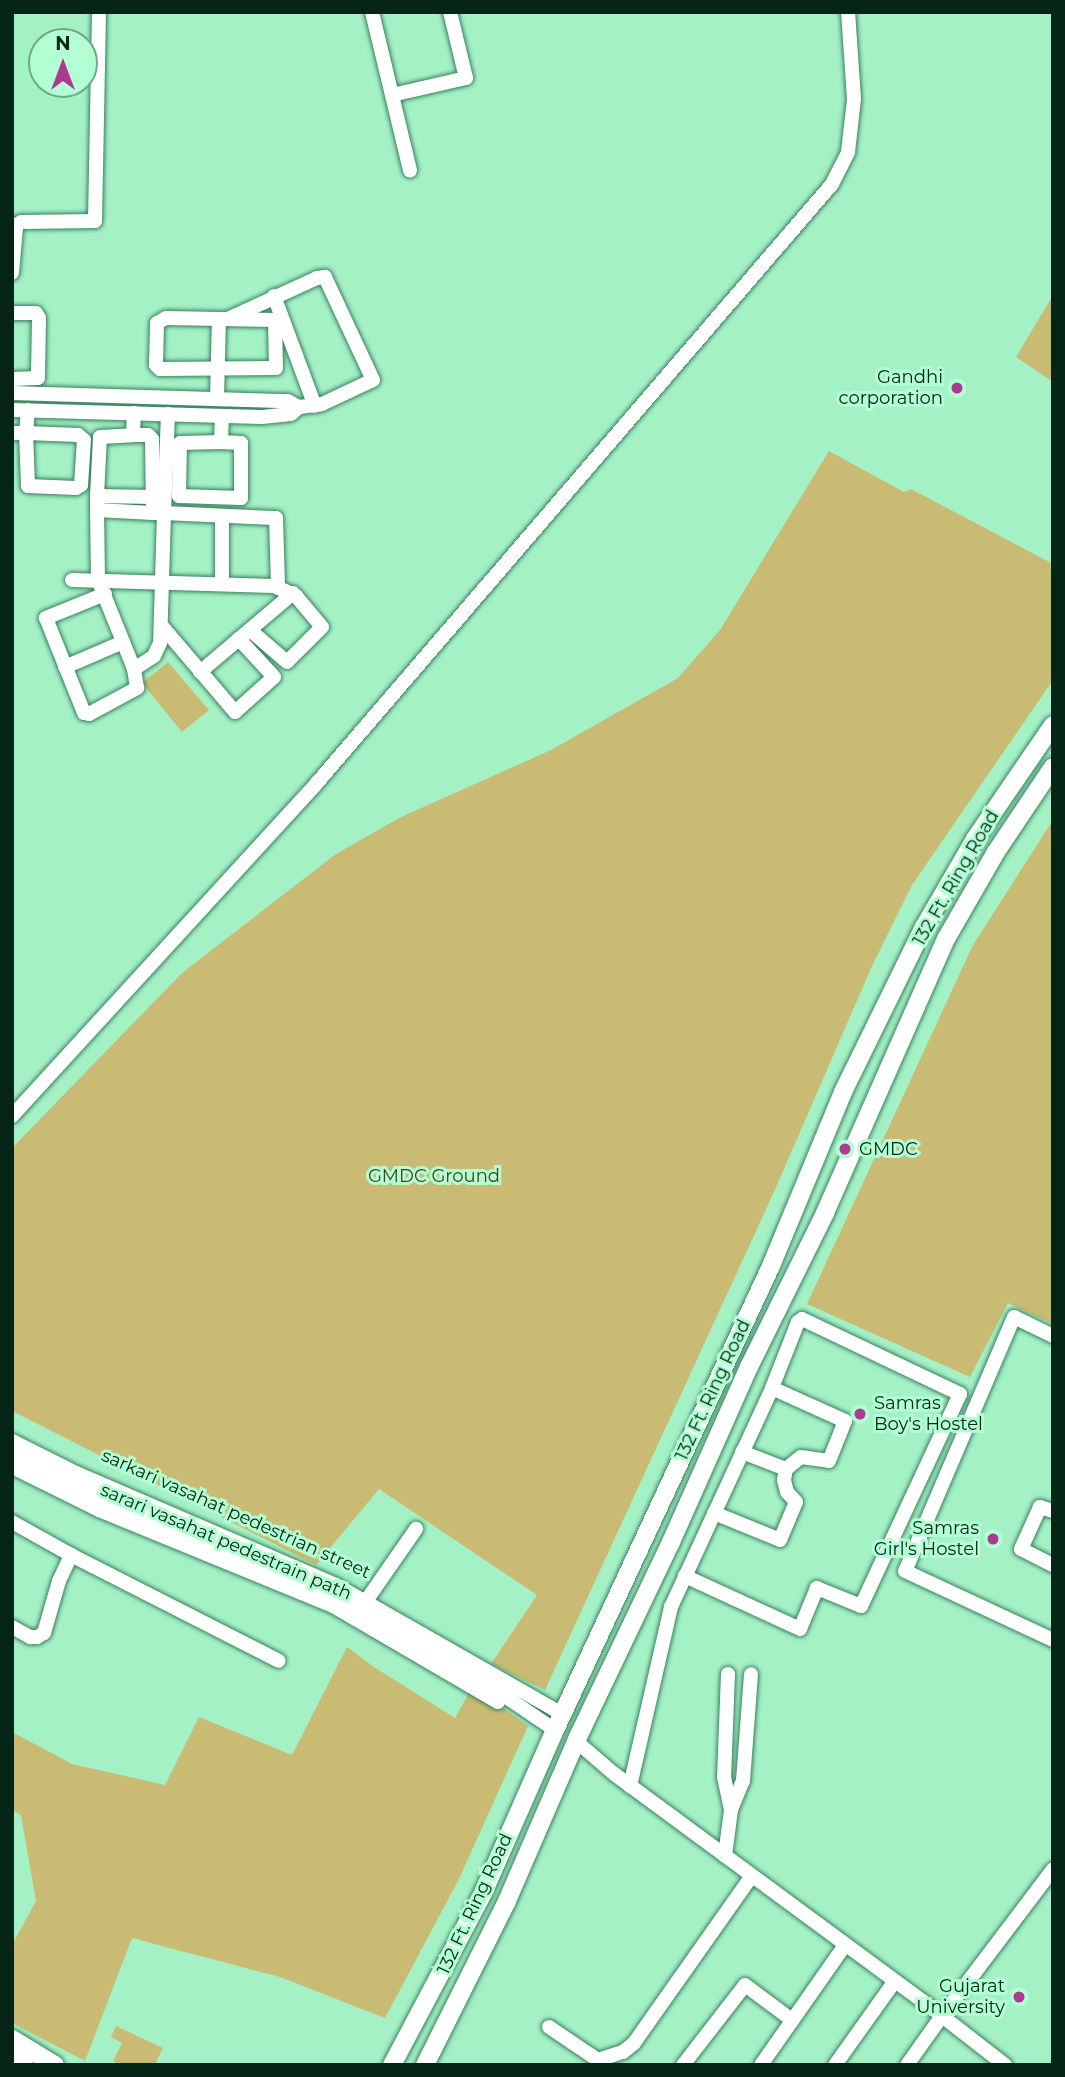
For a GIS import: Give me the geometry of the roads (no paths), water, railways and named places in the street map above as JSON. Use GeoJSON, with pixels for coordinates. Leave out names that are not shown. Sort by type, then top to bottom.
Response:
{"type":"FeatureCollection","features":[{"type":"Feature","properties":{"kind":"main road","name":"132 Ft. Ring Road"},"geometry":{"type":"LineString","coordinates":[[392,2065],[484,1891],[558,1722],[771,1266],[843,1092],[924,927],[975,839],[1053,725]]}},
{"type":"Feature","properties":{"kind":"main road","name":"132 Ft. Ring Road"},"geometry":{"type":"LineString","coordinates":[[425,2065],[507,1901],[576,1742],[671,1542],[748,1367],[825,1213],[946,939],[996,852],[1053,767]]}},
{"type":"Feature","properties":{"kind":"main road"},"geometry":{"type":"LineString","coordinates":[[12,2039],[55,2065]]}},
{"type":"Feature","properties":{"kind":"main road"},"geometry":{"type":"LineString","coordinates":[[12,2045],[45,2065]]}},
{"type":"Feature","properties":{"kind":"main road"},"geometry":{"type":"LineString","coordinates":[[12,2058],[24,2065]]}},
{"type":"Feature","properties":{"kind":"street"},"geometry":{"type":"LineString","coordinates":[[12,273],[17,223],[95,221],[99,12]]}},
{"type":"Feature","properties":{"kind":"street"},"geometry":{"type":"LineString","coordinates":[[372,12],[410,170]]}},
{"type":"Feature","properties":{"kind":"street"},"geometry":{"type":"LineString","coordinates":[[391,95],[466,78],[450,12]]}},
{"type":"Feature","properties":{"kind":"street"},"geometry":{"type":"LineString","coordinates":[[12,1115],[316,784],[832,184],[848,152],[854,99],[848,12]]}},
{"type":"Feature","properties":{"kind":"street"},"geometry":{"type":"LineString","coordinates":[[19,386],[288,401],[299,407],[316,406],[370,384],[373,378],[328,278],[317,278],[223,319]]}},
{"type":"Feature","properties":{"kind":"street"},"geometry":{"type":"LineString","coordinates":[[275,296],[316,406]]}},
{"type":"Feature","properties":{"kind":"street"},"geometry":{"type":"LineString","coordinates":[[12,313],[36,313],[39,318],[38,378],[19,386]]}},
{"type":"Feature","properties":{"kind":"street"},"geometry":{"type":"LineString","coordinates":[[163,319],[275,320],[276,368],[218,370],[160,369],[156,365],[157,323],[163,319]]}},
{"type":"Feature","properties":{"kind":"street"},"geometry":{"type":"LineString","coordinates":[[217,399],[223,319]]}},
{"type":"Feature","properties":{"kind":"street"},"geometry":{"type":"LineString","coordinates":[[12,410],[222,416],[291,414],[299,407]]}},
{"type":"Feature","properties":{"kind":"street"},"geometry":{"type":"LineString","coordinates":[[19,433],[81,436],[85,444],[81,485],[76,488],[28,486],[19,433],[28,410]]}},
{"type":"Feature","properties":{"kind":"street"},"geometry":{"type":"LineString","coordinates":[[133,435],[134,413]]}},
{"type":"Feature","properties":{"kind":"street"},"geometry":{"type":"LineString","coordinates":[[134,669],[157,653],[162,581],[159,513],[167,414]]}},
{"type":"Feature","properties":{"kind":"street"},"geometry":{"type":"LineString","coordinates":[[221,442],[222,416]]}},
{"type":"Feature","properties":{"kind":"street"},"geometry":{"type":"LineString","coordinates":[[105,594],[46,618],[86,714],[137,688],[134,669],[105,594],[98,580],[98,440],[104,435],[148,435],[152,439],[153,498],[159,513]]}},
{"type":"Feature","properties":{"kind":"street"},"geometry":{"type":"LineString","coordinates":[[241,498],[241,443],[180,442],[178,496],[241,498],[251,502],[255,517]]}},
{"type":"Feature","properties":{"kind":"street"},"geometry":{"type":"LineString","coordinates":[[97,503],[153,498]]}},
{"type":"Feature","properties":{"kind":"street"},"geometry":{"type":"LineString","coordinates":[[97,503],[159,513],[273,518],[278,522],[278,587]]}},
{"type":"Feature","properties":{"kind":"street"},"geometry":{"type":"LineString","coordinates":[[222,516],[222,584]]}},
{"type":"Feature","properties":{"kind":"street"},"geometry":{"type":"LineString","coordinates":[[72,580],[278,587],[293,593],[322,627],[289,661],[245,635]]}},
{"type":"Feature","properties":{"kind":"street"},"geometry":{"type":"LineString","coordinates":[[200,673],[293,593]]}},
{"type":"Feature","properties":{"kind":"street"},"geometry":{"type":"LineString","coordinates":[[160,625],[232,710],[238,711],[274,677],[245,635]]}},
{"type":"Feature","properties":{"kind":"street"},"geometry":{"type":"LineString","coordinates":[[65,667],[123,642]]}},
{"type":"Feature","properties":{"kind":"street"},"geometry":{"type":"LineString","coordinates":[[1053,1336],[1014,1317],[905,1571],[1053,1640]]}},
{"type":"Feature","properties":{"kind":"street"},"geometry":{"type":"LineString","coordinates":[[630,1786],[671,1606],[772,1388],[798,1322],[802,1319],[960,1394],[861,1606],[817,1588],[800,1629],[685,1576]]}},
{"type":"Feature","properties":{"kind":"street"},"geometry":{"type":"LineString","coordinates":[[714,1513],[780,1540],[796,1502],[787,1492],[784,1480],[786,1469],[801,1457],[828,1461],[845,1421],[772,1388]]}},
{"type":"Feature","properties":{"kind":"street","name":"sarkari vasahat pedestrian street"},"geometry":{"type":"LineString","coordinates":[[12,1433],[368,1598],[550,1699]]}},
{"type":"Feature","properties":{"kind":"street"},"geometry":{"type":"LineString","coordinates":[[12,1441],[76,1473],[368,1598],[558,1722]]}},
{"type":"Feature","properties":{"kind":"street"},"geometry":{"type":"LineString","coordinates":[[742,1452],[786,1469]]}},
{"type":"Feature","properties":{"kind":"street"},"geometry":{"type":"LineString","coordinates":[[12,1454],[119,1506],[340,1598],[558,1722]]}},
{"type":"Feature","properties":{"kind":"street","name":"sarari vasahat pedestrain path"},"geometry":{"type":"LineString","coordinates":[[12,1467],[99,1510],[333,1606],[531,1721]]}},
{"type":"Feature","properties":{"kind":"street"},"geometry":{"type":"LineString","coordinates":[[1053,1511],[1040,1507],[1021,1549],[1053,1564]]}},
{"type":"Feature","properties":{"kind":"street"},"geometry":{"type":"LineString","coordinates":[[12,1522],[279,1661]]}},
{"type":"Feature","properties":{"kind":"street"},"geometry":{"type":"LineString","coordinates":[[368,1598],[416,1530]]}},
{"type":"Feature","properties":{"kind":"street"},"geometry":{"type":"LineString","coordinates":[[12,1628],[30,1637],[44,1633],[59,1581],[71,1555]]}},
{"type":"Feature","properties":{"kind":"street"},"geometry":{"type":"LineString","coordinates":[[728,1674],[724,1777],[731,1810]]}},
{"type":"Feature","properties":{"kind":"street"},"geometry":{"type":"LineString","coordinates":[[725,1856],[731,1810],[743,1781],[751,1674]]}},
{"type":"Feature","properties":{"kind":"street"},"geometry":{"type":"LineString","coordinates":[[576,1742],[630,1786],[1005,2065]]}},
{"type":"Feature","properties":{"kind":"street"},"geometry":{"type":"LineString","coordinates":[[907,2065],[1053,1869]]}},
{"type":"Feature","properties":{"kind":"street"},"geometry":{"type":"LineString","coordinates":[[549,2027],[598,2060],[623,2052],[634,2043],[752,1876]]}},
{"type":"Feature","properties":{"kind":"street"},"geometry":{"type":"LineString","coordinates":[[761,2065],[845,1945]]}},
{"type":"Feature","properties":{"kind":"street"},"geometry":{"type":"LineString","coordinates":[[835,2065],[895,1982]]}},
{"type":"Feature","properties":{"kind":"street"},"geometry":{"type":"LineString","coordinates":[[683,2065],[745,1984],[792,2020]]}},
{"type":"Feature","properties":{"kind":"place","name":"Gandhi corporation"},"geometry":{"type":"Point","coordinates":[957,388]}},
{"type":"Feature","properties":{"kind":"place","name":"GMDC"},"geometry":{"type":"Point","coordinates":[845,1149]}},
{"type":"Feature","properties":{"kind":"place","name":"Samras Boy's Hostel"},"geometry":{"type":"Point","coordinates":[860,1414]}},
{"type":"Feature","properties":{"kind":"place","name":"Samras Girl's Hostel"},"geometry":{"type":"Point","coordinates":[993,1539]}},
{"type":"Feature","properties":{"kind":"place","name":"Gujarat University"},"geometry":{"type":"Point","coordinates":[1019,1997]}},
{"type":"Feature","properties":{"kind":"park label","name":"GMDC Ground"},"geometry":{"type":"Point","coordinates":[434,1176]}}]}
